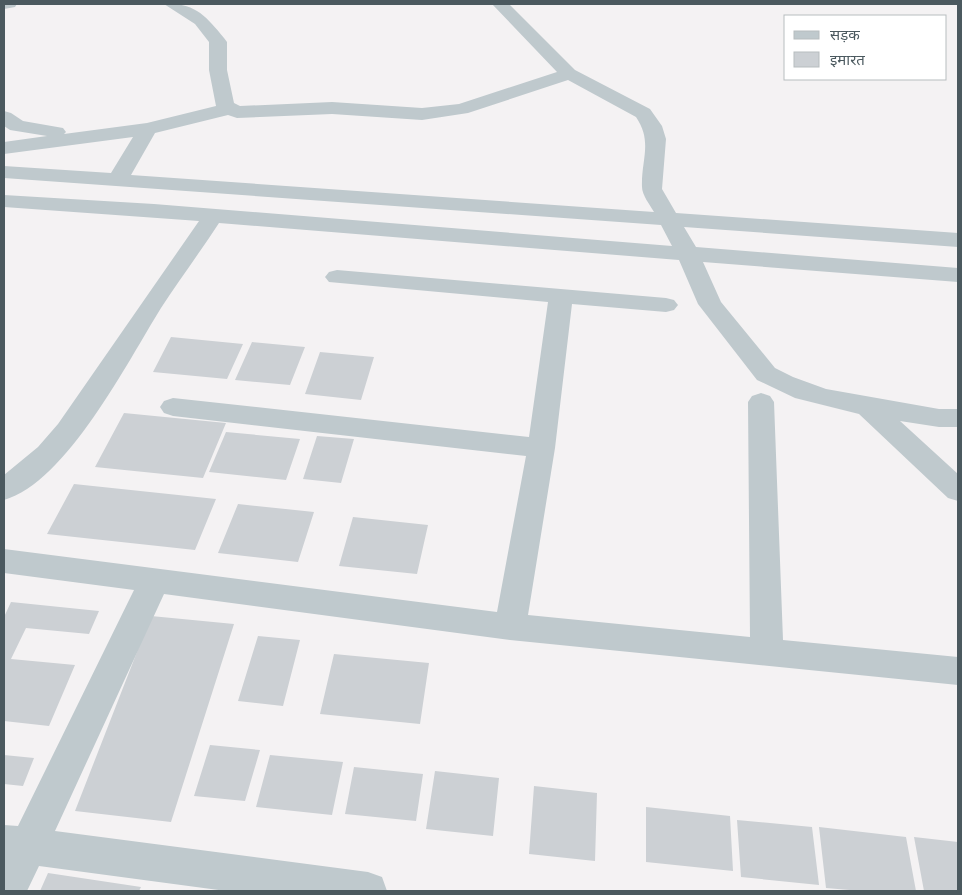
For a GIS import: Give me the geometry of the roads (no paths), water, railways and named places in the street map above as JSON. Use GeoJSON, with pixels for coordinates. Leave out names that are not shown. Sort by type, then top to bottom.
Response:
{"type":"FeatureCollection","features":[{"type":"Feature","properties":{"kind":"street"},"geometry":{"type":"LineString","coordinates":[[172,4],[200,20],[211,31],[218,42],[218,70],[225,106],[228,110]]}},
{"type":"Feature","properties":{"kind":"street"},"geometry":{"type":"LineString","coordinates":[[500,4],[522,23],[569,74],[643,113],[652,126],[656,150],[652,189],[688,254],[710,304],[766,374],[778,382],[820,395],[939,418],[958,418]]}},
{"type":"Feature","properties":{"kind":"street"},"geometry":{"type":"LineString","coordinates":[[4,148],[147,128],[228,110],[237,112],[332,108],[422,114],[461,109],[569,74]]}},
{"type":"Feature","properties":{"kind":"street"},"geometry":{"type":"LineString","coordinates":[[4,117],[17,126],[82,136]]}},
{"type":"Feature","properties":{"kind":"street"},"geometry":{"type":"LineString","coordinates":[[118,180],[147,128]]}},
{"type":"Feature","properties":{"kind":"street"},"geometry":{"type":"LineString","coordinates":[[4,172],[669,221],[958,240]]}},
{"type":"Feature","properties":{"kind":"street"},"geometry":{"type":"LineString","coordinates":[[4,201],[154,210],[958,275]]}},
{"type":"Feature","properties":{"kind":"street"},"geometry":{"type":"LineString","coordinates":[[4,489],[41,463],[96,393],[152,304],[213,216]]}},
{"type":"Feature","properties":{"kind":"street"},"geometry":{"type":"LineString","coordinates":[[337,277],[666,304]]}},
{"type":"Feature","properties":{"kind":"street"},"geometry":{"type":"LineString","coordinates":[[510,627],[541,448],[561,296]]}},
{"type":"Feature","properties":{"kind":"street"},"geometry":{"type":"LineString","coordinates":[[761,402],[767,652]]}},
{"type":"Feature","properties":{"kind":"street"},"geometry":{"type":"LineString","coordinates":[[865,404],[958,490]]}},
{"type":"Feature","properties":{"kind":"street"},"geometry":{"type":"LineString","coordinates":[[173,407],[541,448]]}},
{"type":"Feature","properties":{"kind":"street"},"geometry":{"type":"LineString","coordinates":[[4,561],[510,627],[958,671]]}},
{"type":"Feature","properties":{"kind":"street"},"geometry":{"type":"LineString","coordinates":[[7,891],[15,845],[155,580]]}},
{"type":"Feature","properties":{"kind":"street"},"geometry":{"type":"LineString","coordinates":[[15,845],[368,891]]}}]}
